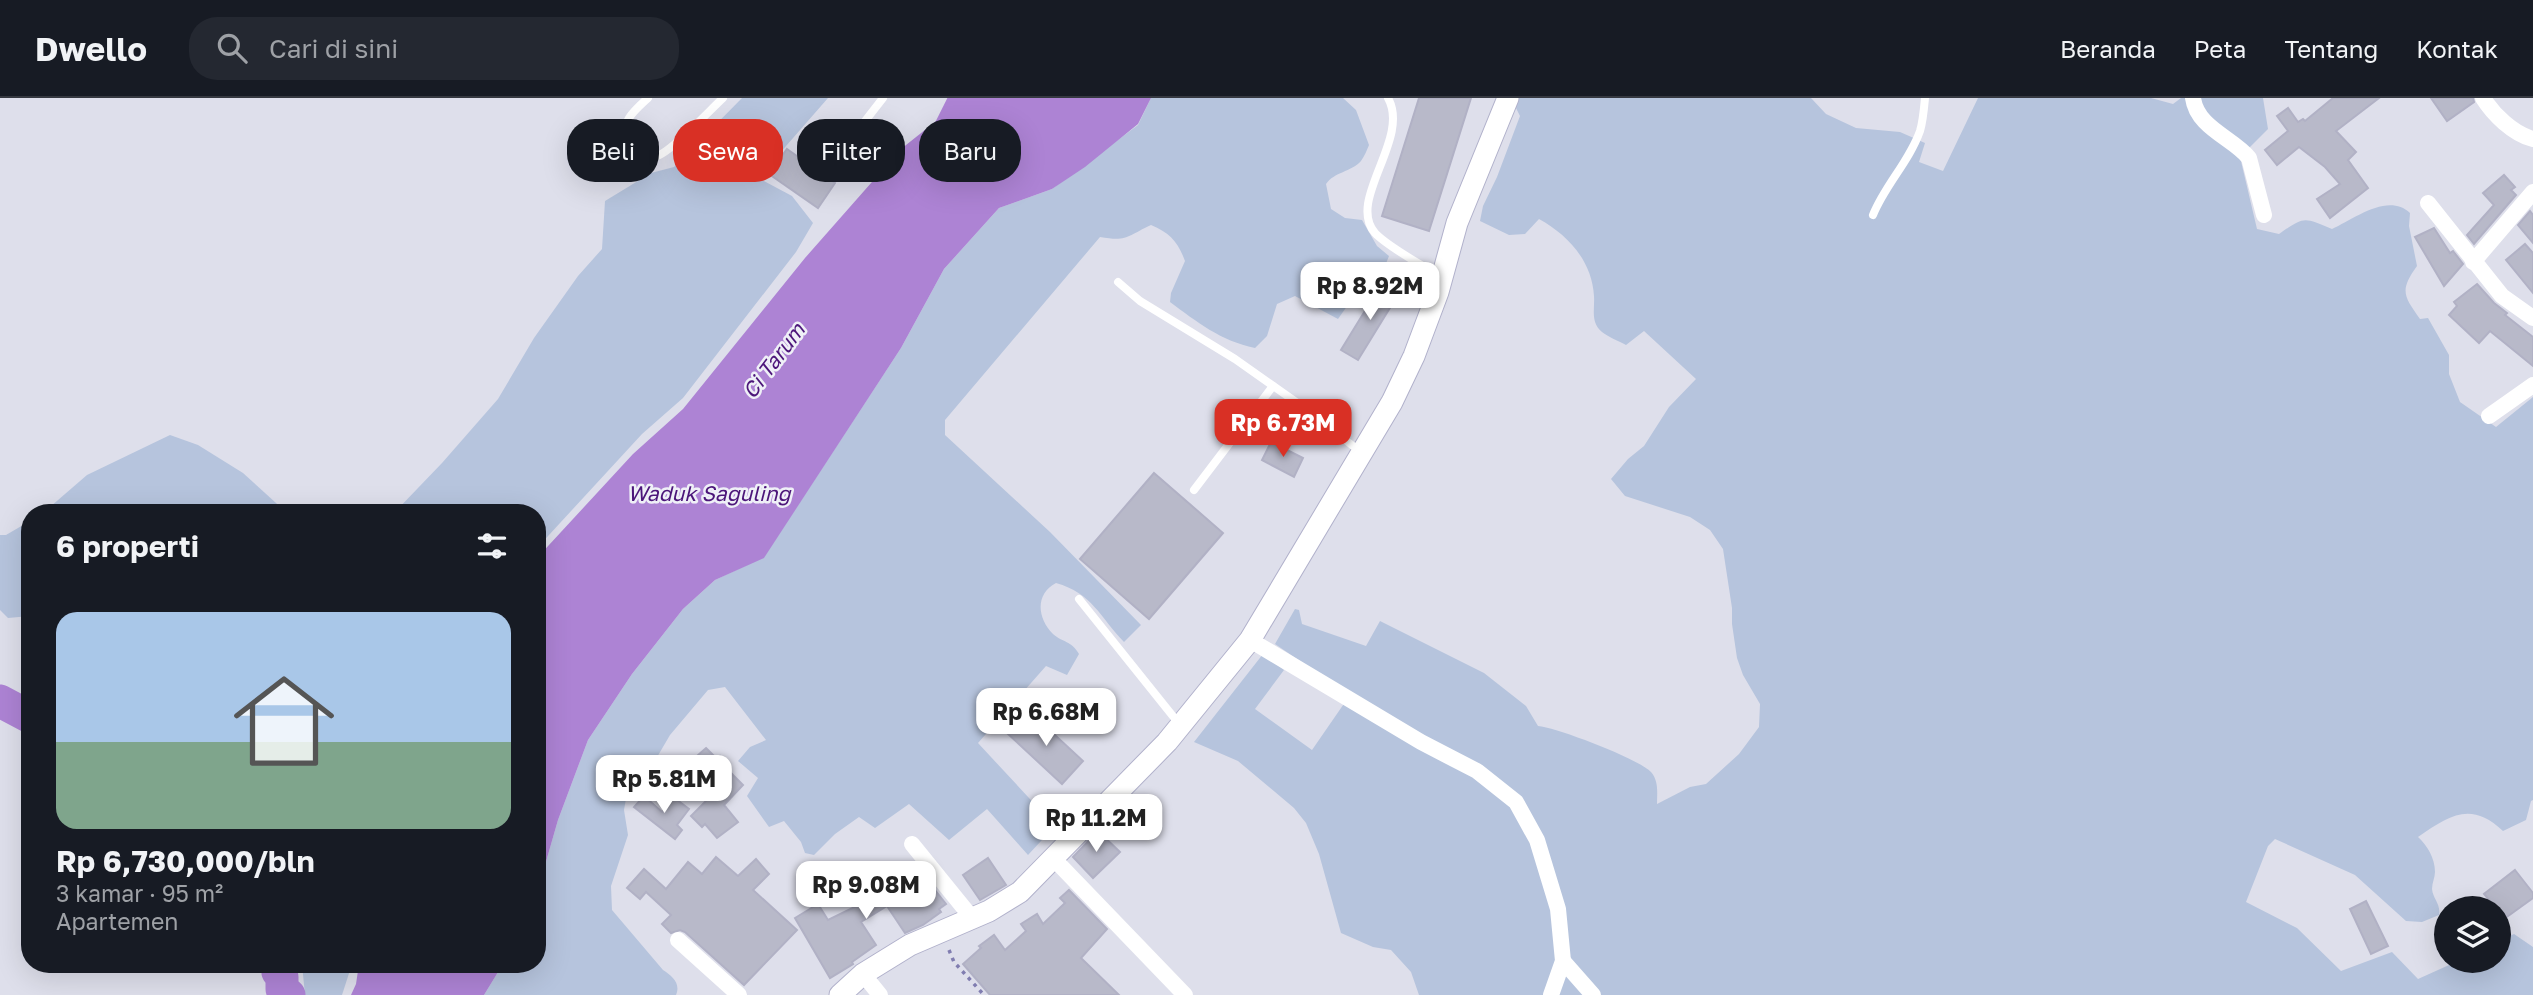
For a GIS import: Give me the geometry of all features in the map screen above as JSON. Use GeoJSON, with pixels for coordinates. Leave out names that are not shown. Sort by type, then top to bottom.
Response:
{"type":"FeatureCollection","features":[{"type":"Feature","properties":{"kind":"street"},"geometry":{"type":"LineString","coordinates":[[840,995],[863,974],[910,945],[989,911],[1020,892],[1167,742],[1251,640],[1392,402],[1414,356],[1442,278],[1457,223],[1508,98]]}},
{"type":"Feature","properties":{"kind":"street"},"geometry":{"type":"LineString","coordinates":[[2193,98],[2200,114],[2215,131],[2249,158],[2263,215]]}},
{"type":"Feature","properties":{"kind":"street"},"geometry":{"type":"LineString","coordinates":[[2483,98],[2490,108],[2518,133],[2533,139]]}},
{"type":"Feature","properties":{"kind":"street"},"geometry":{"type":"LineString","coordinates":[[2473,262],[2533,192]]}},
{"type":"Feature","properties":{"kind":"street"},"geometry":{"type":"LineString","coordinates":[[2428,203],[2502,296],[2533,317]]}},
{"type":"Feature","properties":{"kind":"street"},"geometry":{"type":"LineString","coordinates":[[2489,416],[2533,385]]}},
{"type":"Feature","properties":{"kind":"street"},"geometry":{"type":"LineString","coordinates":[[1251,640],[1477,771],[1516,802],[1537,840],[1558,909],[1563,961],[1550,995]]}},
{"type":"Feature","properties":{"kind":"street"},"geometry":{"type":"LineString","coordinates":[[912,844],[972,918]]}},
{"type":"Feature","properties":{"kind":"street"},"geometry":{"type":"LineString","coordinates":[[1054,859],[1185,995]]}},
{"type":"Feature","properties":{"kind":"street"},"geometry":{"type":"LineString","coordinates":[[678,940],[738,995]]}},
{"type":"Feature","properties":{"kind":"street"},"geometry":{"type":"LineString","coordinates":[[1563,961],[1593,995]]}},
{"type":"Feature","properties":{"kind":"street"},"geometry":{"type":"LineString","coordinates":[[863,974],[880,995]]}},
{"type":"Feature","properties":{"kind":"lane"},"geometry":{"type":"LineString","coordinates":[[648,98],[630,114],[625,125],[625,140],[634,150],[645,156],[657,156],[668,150],[723,98]]}},
{"type":"Feature","properties":{"kind":"lane"},"geometry":{"type":"LineString","coordinates":[[867,119],[883,98]]}},
{"type":"Feature","properties":{"kind":"lane"},"geometry":{"type":"LineString","coordinates":[[1388,98],[1394,109],[1392,127],[1387,151],[1367,204],[1369,224],[1377,235],[1442,278]]}},
{"type":"Feature","properties":{"kind":"lane"},"geometry":{"type":"LineString","coordinates":[[1874,215],[1880,198],[1912,149],[1920,130],[1925,98]]}},
{"type":"Feature","properties":{"kind":"lane"},"geometry":{"type":"LineString","coordinates":[[1118,282],[1140,301],[1235,359],[1363,451]]}},
{"type":"Feature","properties":{"kind":"lane"},"geometry":{"type":"LineString","coordinates":[[1194,490],[1273,386]]}},
{"type":"Feature","properties":{"kind":"lane"},"geometry":{"type":"LineString","coordinates":[[1079,599],[1180,725]]}},
{"type":"Feature","properties":{"kind":"path"},"geometry":{"type":"LineString","coordinates":[[943,931],[954,962],[984,995]]}},
{"type":"Feature","properties":{"kind":"shaded area"},"geometry":{"type":"Polygon","coordinates":[[[742,98],[828,98],[810,119],[797,119],[797,133],[783,149],[783,119],[721,119],[742,98]]]}},
{"type":"Feature","properties":{"kind":"shaded area"},"geometry":{"type":"Polygon","coordinates":[[[1151,98],[1343,98],[1356,110],[1369,145],[1361,161],[1326,184],[1331,209],[1345,218],[1362,220],[1377,246],[1389,256],[1383,271],[1357,292],[1338,319],[1295,296],[1277,304],[1267,336],[1255,348],[1220,336],[1170,302],[1171,293],[1185,261],[1176,243],[1163,231],[1151,225],[1122,238],[1100,237],[945,420],[945,435],[1050,532],[1141,625],[1124,642],[1087,599],[1056,583],[1049,588],[1042,600],[1041,614],[1044,621],[1053,634],[1073,646],[1079,654],[1067,675],[1046,666],[978,743],[1055,826],[1028,855],[987,809],[949,840],[909,804],[875,828],[859,817],[835,834],[814,855],[805,853],[801,842],[784,821],[769,827],[747,796],[758,778],[738,761],[750,747],[766,740],[725,687],[708,690],[670,735],[646,776],[627,793],[624,810],[628,835],[611,886],[612,910],[663,970],[675,980],[676,995],[484,995],[497,973],[546,973],[546,862],[558,820],[588,740],[632,674],[683,609],[715,580],[764,557],[901,348],[944,269],[999,208],[1052,189],[1138,125],[1151,98]]]}},
{"type":"Feature","properties":{"kind":"shaded area"},"geometry":{"type":"Polygon","coordinates":[[[1511,98],[1811,98],[1826,114],[1856,128],[1900,132],[1925,143],[1919,162],[1943,171],[1978,98],[2151,98],[2173,104],[2181,98],[2263,98],[2268,129],[2240,157],[2257,229],[2279,234],[2304,220],[2332,229],[2381,206],[2401,207],[2410,213],[2409,226],[2417,266],[2406,288],[2407,299],[2420,319],[2428,318],[2449,355],[2449,374],[2460,402],[2496,427],[2533,397],[2533,800],[2526,820],[2503,831],[2481,816],[2460,814],[2418,837],[2432,857],[2435,872],[2432,889],[2434,917],[2422,922],[2406,921],[2355,875],[2275,839],[2268,846],[2246,902],[2297,928],[2341,971],[2392,952],[2418,979],[2434,972],[2511,973],[2511,935],[2514,934],[2533,947],[2533,995],[1419,995],[1411,972],[1391,950],[1373,947],[1341,933],[1319,854],[1306,823],[1294,808],[1238,761],[1194,742],[1263,654],[1284,670],[1255,709],[1312,750],[1350,695],[1275,644],[1295,609],[1299,610],[1302,624],[1366,646],[1380,621],[1484,673],[1526,706],[1538,726],[1598,745],[1644,766],[1654,776],[1657,804],[1690,787],[1706,784],[1739,754],[1759,727],[1760,704],[1743,675],[1737,658],[1723,549],[1710,530],[1690,517],[1625,496],[1611,479],[1628,459],[1644,446],[1669,407],[1696,379],[1644,331],[1626,345],[1607,336],[1598,328],[1594,320],[1594,296],[1589,271],[1577,250],[1550,225],[1539,219],[1525,234],[1509,235],[1480,221],[1483,206],[1520,116],[1511,98]]]}},
{"type":"Feature","properties":{"kind":"shaded area"},"geometry":{"type":"Polygon","coordinates":[[[673,167],[673,182],[766,182],[792,196],[813,223],[796,252],[683,398],[642,434],[546,538],[546,504],[403,504],[498,399],[534,338],[578,276],[602,249],[605,201],[636,182],[659,182],[659,171],[673,167]]]}},
{"type":"Feature","properties":{"kind":"shaded area"},"geometry":{"type":"Polygon","coordinates":[[[170,435],[198,445],[243,473],[277,504],[53,504],[87,475],[170,435]]]}},
{"type":"Feature","properties":{"kind":"shaded area"},"geometry":{"type":"Polygon","coordinates":[[[21,526],[21,617],[8,618],[0,610],[0,535],[6,535],[21,526]]]}},
{"type":"Feature","properties":{"kind":"shaded area"},"geometry":{"type":"Polygon","coordinates":[[[303,973],[349,973],[342,995],[305,995],[303,973]]]}},
{"type":"Feature","properties":{"kind":"water","name":"Waduk Saguling"},"geometry":{"type":"Polygon","coordinates":[[[965,98],[1151,98],[1138,124],[1085,167],[1052,189],[999,208],[944,269],[901,348],[764,558],[715,580],[683,609],[632,674],[588,740],[558,820],[546,862],[546,548],[633,454],[683,409],[805,258],[872,182],[905,182],[905,146],[919,135],[919,182],[1021,182],[1021,119],[939,119],[965,98]]]}},
{"type":"Feature","properties":{"kind":"water"},"geometry":{"type":"Polygon","coordinates":[[[358,973],[497,973],[484,995],[351,995],[358,973]]]}},
{"type":"Feature","properties":{"kind":"building"},"geometry":{"type":"Polygon","coordinates":[[[1419,98],[1471,98],[1429,231],[1382,216],[1419,98]]]}},
{"type":"Feature","properties":{"kind":"building"},"geometry":{"type":"Polygon","coordinates":[[[2333,98],[2379,98],[2336,131],[2356,152],[2348,160],[2368,188],[2330,218],[2317,199],[2340,184],[2325,167],[2299,147],[2277,165],[2265,150],[2288,131],[2277,116],[2288,108],[2298,122],[2303,119],[2305,121],[2333,98]]]}},
{"type":"Feature","properties":{"kind":"building"},"geometry":{"type":"Polygon","coordinates":[[[2431,98],[2473,98],[2474,102],[2447,121],[2431,98]]]}},
{"type":"Feature","properties":{"kind":"building"},"geometry":{"type":"Polygon","coordinates":[[[787,149],[797,156],[797,182],[835,183],[818,208],[781,182],[783,182],[783,155],[787,149]]]}},
{"type":"Feature","properties":{"kind":"building"},"geometry":{"type":"Polygon","coordinates":[[[2504,175],[2515,187],[2511,190],[2516,195],[2474,244],[2467,235],[2494,205],[2483,193],[2504,175]]]}},
{"type":"Feature","properties":{"kind":"building"},"geometry":{"type":"Polygon","coordinates":[[[2530,211],[2533,215],[2533,243],[2518,225],[2530,211]]]}},
{"type":"Feature","properties":{"kind":"building"},"geometry":{"type":"Polygon","coordinates":[[[2434,228],[2450,253],[2453,251],[2463,264],[2444,286],[2415,237],[2434,228]]]}},
{"type":"Feature","properties":{"kind":"building"},"geometry":{"type":"Polygon","coordinates":[[[2525,244],[2533,253],[2533,293],[2506,260],[2525,244]]]}},
{"type":"Feature","properties":{"kind":"building"},"geometry":{"type":"Polygon","coordinates":[[[1382,283],[1399,293],[1358,360],[1341,350],[1382,283]]]}},
{"type":"Feature","properties":{"kind":"building"},"geometry":{"type":"Polygon","coordinates":[[[2477,284],[2507,313],[2505,315],[2533,337],[2533,366],[2490,331],[2479,343],[2449,315],[2457,306],[2454,302],[2477,284]]]}},
{"type":"Feature","properties":{"kind":"building"},"geometry":{"type":"Polygon","coordinates":[[[1271,442],[1303,458],[1294,477],[1262,460],[1271,442]]]}},
{"type":"Feature","properties":{"kind":"building"},"geometry":{"type":"Polygon","coordinates":[[[1154,473],[1223,533],[1149,619],[1080,559],[1154,473]]]}},
{"type":"Feature","properties":{"kind":"building"},"geometry":{"type":"Polygon","coordinates":[[[1030,712],[1083,761],[1062,784],[1008,734],[1030,712]]]}},
{"type":"Feature","properties":{"kind":"building"},"geometry":{"type":"Polygon","coordinates":[[[706,748],[717,759],[720,756],[730,768],[728,770],[743,785],[724,805],[738,822],[717,838],[705,824],[702,827],[691,816],[723,784],[698,755],[706,748]]]}},
{"type":"Feature","properties":{"kind":"building"},"geometry":{"type":"Polygon","coordinates":[[[644,796],[662,812],[673,797],[689,809],[677,825],[682,830],[675,839],[634,807],[644,796]]]}},
{"type":"Feature","properties":{"kind":"building"},"geometry":{"type":"Polygon","coordinates":[[[1098,831],[1120,852],[1093,878],[1073,857],[1098,831]]]}},
{"type":"Feature","properties":{"kind":"building"},"geometry":{"type":"Polygon","coordinates":[[[716,857],[738,876],[756,859],[769,874],[753,890],[797,930],[744,985],[685,932],[680,930],[671,933],[662,924],[671,915],[646,892],[640,899],[627,888],[644,869],[666,889],[688,862],[702,874],[716,857]]]}},
{"type":"Feature","properties":{"kind":"building"},"geometry":{"type":"Polygon","coordinates":[[[988,858],[1006,885],[980,900],[963,875],[988,858]]]}},
{"type":"Feature","properties":{"kind":"building"},"geometry":{"type":"Polygon","coordinates":[[[2515,870],[2533,893],[2533,898],[2511,914],[2511,896],[2484,894],[2515,870]]]}},
{"type":"Feature","properties":{"kind":"building"},"geometry":{"type":"Polygon","coordinates":[[[859,872],[872,892],[894,878],[905,895],[926,879],[946,904],[939,909],[941,912],[923,925],[905,933],[887,906],[861,922],[876,945],[830,978],[795,918],[818,904],[828,920],[863,903],[848,879],[859,872]]]}},
{"type":"Feature","properties":{"kind":"building"},"geometry":{"type":"Polygon","coordinates":[[[1069,890],[1107,929],[1081,958],[1119,995],[990,995],[963,964],[981,948],[979,946],[994,935],[1005,950],[1026,931],[1021,924],[1037,914],[1043,924],[1065,903],[1060,898],[1069,890]]]}},
{"type":"Feature","properties":{"kind":"building"},"geometry":{"type":"Polygon","coordinates":[[[2366,901],[2388,946],[2371,954],[2350,909],[2366,901]]]}},
{"type":"Feature","properties":{"kind":"waterway"},"geometry":{"type":"LineString","coordinates":[[948,119],[958,98]]}},
{"type":"Feature","properties":{"kind":"waterway"},"geometry":{"type":"LineString","coordinates":[[0,701],[21,712]]}},
{"type":"Feature","properties":{"kind":"waterway"},"geometry":{"type":"LineString","coordinates":[[279,973],[282,977],[282,989],[289,995]]}},
{"type":"Feature","properties":{"kind":"water label","name":"Ci Tarum"},"geometry":{"type":"Point","coordinates":[774,361]}}]}
